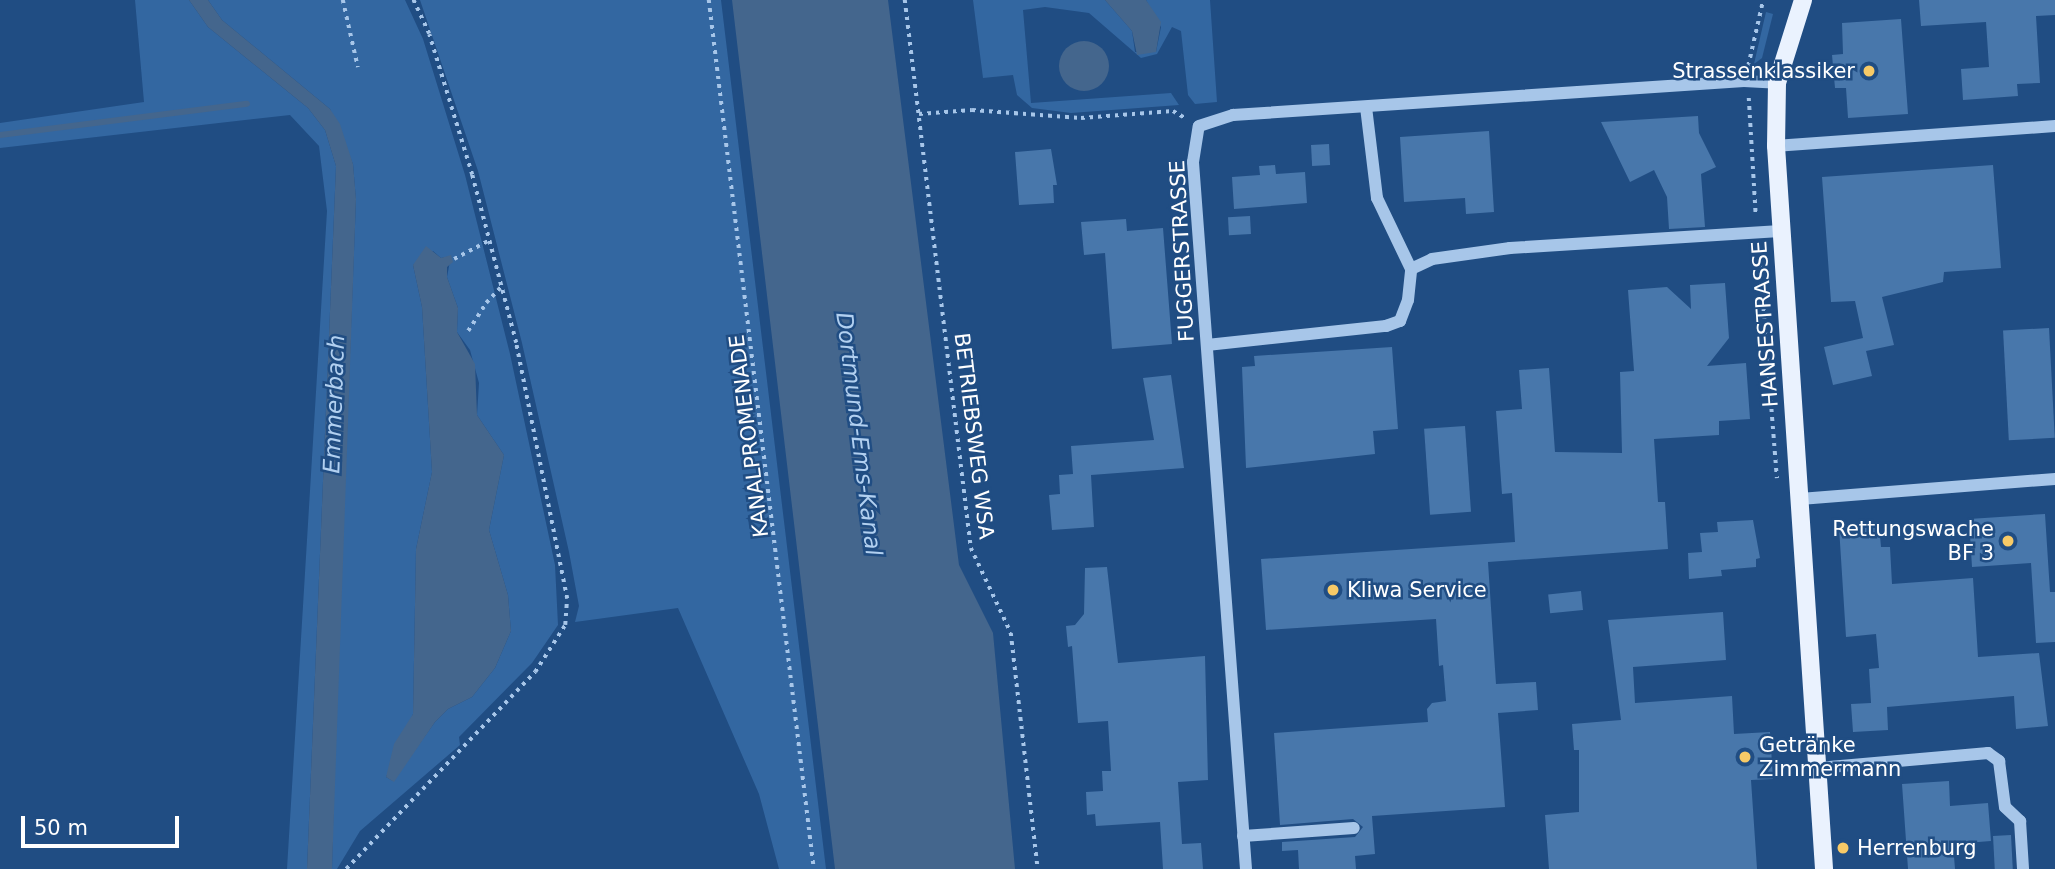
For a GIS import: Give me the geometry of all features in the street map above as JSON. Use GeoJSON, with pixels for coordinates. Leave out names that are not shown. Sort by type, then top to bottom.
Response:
{"type":"FeatureCollection","features":[{"type":"Feature","properties":{"kind":"main road","name":"HANSESTRASSE"},"geometry":{"type":"LineString","coordinates":[[1803,0],[1777,83],[1776,146],[1824,869]]}},
{"type":"Feature","properties":{"kind":"street"},"geometry":{"type":"LineString","coordinates":[[1199,126],[1233,115],[1744,81],[1777,83]]}},
{"type":"Feature","properties":{"kind":"street"},"geometry":{"type":"LineString","coordinates":[[1207,345],[1386,326],[1400,321],[1408,300],[1411,269],[1377,198],[1366,107]]}},
{"type":"Feature","properties":{"kind":"street","name":"FUGGERSTRASSE"},"geometry":{"type":"LineString","coordinates":[[1199,126],[1193,162],[1246,869]]}},
{"type":"Feature","properties":{"kind":"street"},"geometry":{"type":"LineString","coordinates":[[1776,146],[2034,130],[2055,126]]}},
{"type":"Feature","properties":{"kind":"street"},"geometry":{"type":"LineString","coordinates":[[1411,269],[1432,259],[1510,248],[1781,231]]}},
{"type":"Feature","properties":{"kind":"street"},"geometry":{"type":"LineString","coordinates":[[1800,499],[2055,479]]}},
{"type":"Feature","properties":{"kind":"street"},"geometry":{"type":"LineString","coordinates":[[1818,768],[1988,753],[1999,761],[2005,807],[2020,821],[2023,869]]}},
{"type":"Feature","properties":{"kind":"street"},"geometry":{"type":"LineString","coordinates":[[1243,836],[1353,828]]}},
{"type":"Feature","properties":{"kind":"path"},"geometry":{"type":"LineString","coordinates":[[343,0],[358,67]]}},
{"type":"Feature","properties":{"kind":"path"},"geometry":{"type":"LineString","coordinates":[[346,869],[535,672],[565,625],[564,566],[501,288],[429,34],[413,0]]}},
{"type":"Feature","properties":{"kind":"path","name":"KANALPROMENADE"},"geometry":{"type":"LineString","coordinates":[[709,0],[814,869]]}},
{"type":"Feature","properties":{"kind":"path","name":"BETRIEBSWEG WSA"},"geometry":{"type":"LineString","coordinates":[[905,0],[971,548],[1011,633],[1038,869]]}},
{"type":"Feature","properties":{"kind":"path"},"geometry":{"type":"LineString","coordinates":[[919,114],[952,110],[1081,118],[1173,111],[1199,126]]}},
{"type":"Feature","properties":{"kind":"path"},"geometry":{"type":"LineString","coordinates":[[454,260],[489,240]]}},
{"type":"Feature","properties":{"kind":"path"},"geometry":{"type":"LineString","coordinates":[[468,331],[501,288]]}},
{"type":"Feature","properties":{"kind":"shaded area"},"geometry":{"type":"Polygon","coordinates":[[[135,0],[189,0],[208,27],[308,108],[325,130],[336,166],[307,869],[287,869],[327,211],[319,146],[290,115],[0,148],[0,123],[144,102],[135,0]]]}},
{"type":"Feature","properties":{"kind":"shaded area"},"geometry":{"type":"Polygon","coordinates":[[[208,0],[405,0],[423,39],[465,175],[510,354],[555,565],[558,625],[532,663],[459,737],[460,745],[360,831],[337,869],[332,869],[356,200],[353,164],[330,109],[222,20],[208,0]],[[433,251],[413,265],[422,307],[432,472],[416,549],[413,714],[386,777],[393,781],[435,722],[448,709],[472,697],[495,668],[511,631],[508,595],[489,530],[504,455],[477,415],[479,383],[470,350],[457,332],[458,308],[447,277],[451,256],[441,258],[433,251]]]}},
{"type":"Feature","properties":{"kind":"shaded area"},"geometry":{"type":"Polygon","coordinates":[[[420,0],[721,0],[826,869],[779,869],[759,794],[678,608],[575,622],[579,606],[569,552],[522,343],[478,171],[420,0]]]}},
{"type":"Feature","properties":{"kind":"shaded area"},"geometry":{"type":"Polygon","coordinates":[[[973,0],[1105,0],[1132,31],[1135,52],[1156,52],[1161,27],[1146,0],[1210,0],[1217,102],[1195,104],[1188,95],[1181,31],[1172,27],[1157,54],[1141,58],[1089,13],[1045,7],[1023,10],[1031,103],[1171,93],[1179,105],[1071,113],[1032,108],[1017,95],[1013,75],[983,78],[973,0]]]}},
{"type":"Feature","properties":{"kind":"shaded area"},"geometry":{"type":"Polygon","coordinates":[[[1766,12],[1773,14],[1762,58],[1754,64],[1766,12]]]}},
{"type":"Feature","properties":{"kind":"water","name":"Emmerbach"},"geometry":{"type":"Polygon","coordinates":[[[189,0],[208,0],[222,20],[330,109],[340,124],[353,164],[356,199],[332,869],[307,869],[336,166],[325,130],[308,108],[208,27],[189,0]]]}},
{"type":"Feature","properties":{"kind":"water","name":"Dortmund-Ems-Kanal"},"geometry":{"type":"Polygon","coordinates":[[[732,0],[888,0],[959,565],[993,633],[1015,869],[835,869],[732,0]]]}},
{"type":"Feature","properties":{"kind":"water"},"geometry":{"type":"Polygon","coordinates":[[[1105,0],[1146,0],[1161,22],[1156,52],[1137,55],[1132,31],[1105,0]]]}},
{"type":"Feature","properties":{"kind":"water"},"geometry":{"type":"Polygon","coordinates":[[[1074,42],[1094,42],[1108,56],[1108,76],[1094,90],[1074,90],[1060,76],[1060,56],[1074,42]]]}},
{"type":"Feature","properties":{"kind":"water"},"geometry":{"type":"Polygon","coordinates":[[[426,246],[441,258],[451,255],[453,262],[447,267],[447,277],[458,308],[457,332],[475,364],[477,415],[504,455],[489,530],[508,595],[511,631],[495,668],[472,697],[448,709],[435,722],[394,782],[386,777],[394,744],[413,714],[416,549],[432,472],[422,307],[413,265],[426,246]]]}},
{"type":"Feature","properties":{"kind":"building"},"geometry":{"type":"Polygon","coordinates":[[[1919,0],[2055,0],[2055,15],[2036,16],[2040,83],[2017,84],[2018,96],[1963,100],[1961,69],[1989,67],[1986,22],[1921,26],[1919,0]]]}},
{"type":"Feature","properties":{"kind":"building","name":"Strassenklassiker"},"geometry":{"type":"Polygon","coordinates":[[[1901,19],[1908,114],[1848,118],[1846,88],[1835,88],[1832,55],[1843,54],[1842,23],[1901,19]]]}},
{"type":"Feature","properties":{"kind":"building"},"geometry":{"type":"Polygon","coordinates":[[[1698,116],[1699,133],[1716,167],[1701,174],[1705,227],[1669,229],[1667,197],[1654,170],[1630,182],[1601,122],[1698,116]]]}},
{"type":"Feature","properties":{"kind":"building"},"geometry":{"type":"Polygon","coordinates":[[[1489,131],[1494,212],[1466,214],[1465,198],[1404,202],[1400,137],[1489,131]]]}},
{"type":"Feature","properties":{"kind":"building"},"geometry":{"type":"Polygon","coordinates":[[[1329,144],[1330,165],[1312,166],[1311,145],[1329,144]]]}},
{"type":"Feature","properties":{"kind":"building"},"geometry":{"type":"Polygon","coordinates":[[[1051,149],[1057,185],[1053,185],[1054,203],[1019,205],[1015,152],[1051,149]]]}},
{"type":"Feature","properties":{"kind":"building"},"geometry":{"type":"Polygon","coordinates":[[[1275,165],[1276,174],[1305,172],[1307,203],[1234,209],[1232,177],[1260,175],[1259,166],[1275,165]]]}},
{"type":"Feature","properties":{"kind":"building"},"geometry":{"type":"Polygon","coordinates":[[[1993,165],[2001,268],[1944,272],[1943,282],[1882,297],[1894,345],[1866,351],[1872,376],[1833,385],[1824,347],[1863,338],[1855,301],[1831,302],[1822,177],[1993,165]]]}},
{"type":"Feature","properties":{"kind":"building"},"geometry":{"type":"Polygon","coordinates":[[[1250,216],[1251,234],[1229,235],[1228,217],[1250,216]]]}},
{"type":"Feature","properties":{"kind":"building"},"geometry":{"type":"Polygon","coordinates":[[[1126,219],[1127,231],[1163,228],[1172,344],[1112,349],[1105,253],[1084,255],[1081,222],[1126,219]]]}},
{"type":"Feature","properties":{"kind":"building"},"geometry":{"type":"Polygon","coordinates":[[[1725,283],[1729,338],[1707,366],[1746,363],[1750,419],[1719,421],[1719,435],[1654,439],[1658,502],[1665,502],[1668,549],[1488,562],[1496,684],[1536,682],[1538,710],[1498,713],[1505,807],[1372,816],[1375,854],[1355,856],[1356,869],[1299,869],[1298,850],[1282,851],[1282,842],[1355,837],[1363,827],[1353,819],[1280,825],[1274,733],[1428,722],[1427,709],[1432,703],[1446,701],[1443,665],[1439,666],[1436,619],[1266,630],[1261,559],[1515,542],[1512,493],[1502,494],[1496,411],[1522,409],[1519,370],[1549,368],[1555,452],[1622,453],[1620,372],[1634,371],[1628,290],[1667,287],[1691,309],[1690,285],[1725,283]]]}},
{"type":"Feature","properties":{"kind":"building"},"geometry":{"type":"Polygon","coordinates":[[[2049,328],[2055,438],[2009,440],[2003,330],[2049,328]]]}},
{"type":"Feature","properties":{"kind":"building"},"geometry":{"type":"Polygon","coordinates":[[[1392,347],[1398,429],[1373,431],[1375,454],[1246,468],[1242,367],[1255,366],[1254,356],[1392,347]]]}},
{"type":"Feature","properties":{"kind":"building"},"geometry":{"type":"Polygon","coordinates":[[[1171,375],[1184,468],[1091,475],[1094,527],[1052,530],[1049,495],[1060,494],[1059,475],[1073,474],[1071,446],[1154,440],[1143,378],[1171,375]]]}},
{"type":"Feature","properties":{"kind":"building"},"geometry":{"type":"Polygon","coordinates":[[[1465,426],[1471,512],[1430,515],[1424,429],[1465,426]]]}},
{"type":"Feature","properties":{"kind":"building","name":"Rettungswache BF 3"},"geometry":{"type":"Polygon","coordinates":[[[2045,514],[2050,592],[2055,592],[2055,642],[2036,643],[2031,563],[1972,567],[1969,519],[2045,514]]]}},
{"type":"Feature","properties":{"kind":"building"},"geometry":{"type":"Polygon","coordinates":[[[1753,520],[1760,558],[1756,559],[1756,567],[1721,570],[1722,576],[1689,579],[1688,553],[1702,552],[1700,533],[1718,532],[1717,522],[1753,520]]]}},
{"type":"Feature","properties":{"kind":"building"},"geometry":{"type":"Polygon","coordinates":[[[1879,524],[1881,547],[1890,547],[1892,584],[1973,578],[1978,657],[2039,653],[2048,726],[2016,729],[2014,696],[1887,707],[1888,730],[1853,732],[1851,704],[1871,703],[1869,669],[1879,668],[1876,634],[1846,637],[1839,527],[1879,524]]]}},
{"type":"Feature","properties":{"kind":"building"},"geometry":{"type":"Polygon","coordinates":[[[1107,567],[1118,663],[1205,656],[1208,780],[1178,782],[1182,844],[1201,843],[1203,869],[1163,869],[1160,822],[1096,826],[1095,814],[1087,815],[1086,792],[1103,791],[1102,771],[1111,771],[1108,721],[1078,723],[1072,646],[1068,647],[1066,626],[1075,625],[1084,614],[1085,568],[1107,567]]]}},
{"type":"Feature","properties":{"kind":"building"},"geometry":{"type":"Polygon","coordinates":[[[1581,591],[1583,610],[1550,613],[1548,594],[1581,591]]]}},
{"type":"Feature","properties":{"kind":"building"},"geometry":{"type":"Polygon","coordinates":[[[1723,612],[1726,660],[1633,667],[1635,703],[1732,696],[1734,734],[1770,732],[1773,779],[1751,780],[1757,869],[1549,869],[1545,815],[1579,812],[1579,750],[1574,750],[1572,724],[1621,720],[1608,620],[1723,612]]]}},
{"type":"Feature","properties":{"kind":"building"},"geometry":{"type":"Polygon","coordinates":[[[1949,781],[1950,806],[1988,803],[1991,841],[1953,844],[1955,869],[1908,869],[1902,784],[1949,781]]]}},
{"type":"Feature","properties":{"kind":"building"},"geometry":{"type":"Polygon","coordinates":[[[2011,835],[2013,869],[1995,869],[1993,836],[2011,835]]]}},
{"type":"Feature","properties":{"kind":"waterway"},"geometry":{"type":"LineString","coordinates":[[0,135],[247,104]]}},
{"type":"Feature","properties":{"kind":"place","name":"Strassenklassiker"},"geometry":{"type":"Point","coordinates":[1869,71]}},
{"type":"Feature","properties":{"kind":"place","name":"Rettungswache BF 3"},"geometry":{"type":"Point","coordinates":[2008,541]}},
{"type":"Feature","properties":{"kind":"place","name":"Kliwa Service"},"geometry":{"type":"Point","coordinates":[1333,590]}},
{"type":"Feature","properties":{"kind":"place","name":"Getränke Zimmermann"},"geometry":{"type":"Point","coordinates":[1745,757]}},
{"type":"Feature","properties":{"kind":"place","name":"Herrenburg"},"geometry":{"type":"Point","coordinates":[1843,848]}}]}
